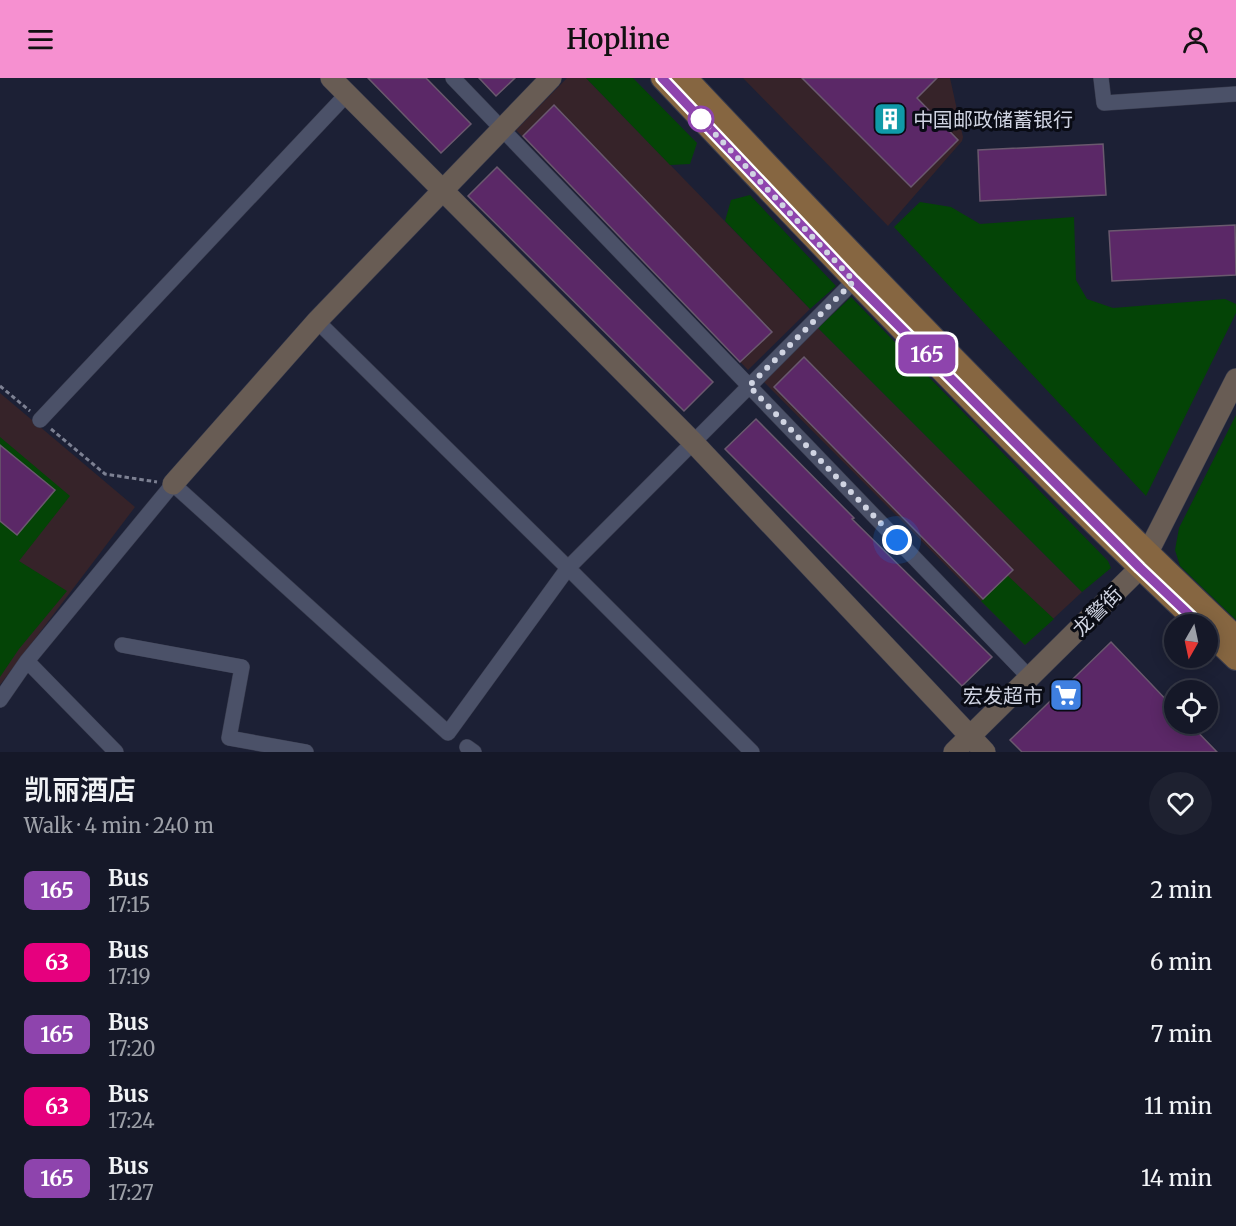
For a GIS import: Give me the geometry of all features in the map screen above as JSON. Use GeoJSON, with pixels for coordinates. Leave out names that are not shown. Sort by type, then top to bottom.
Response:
{"type":"FeatureCollection","features":[{"type":"Feature","properties":{"kind":"main road"},"geometry":{"type":"LineString","coordinates":[[662,78],[1144,560],[1190,614]]}},
{"type":"Feature","properties":{"kind":"main road"},"geometry":{"type":"LineString","coordinates":[[686,78],[860,275]]}},
{"type":"Feature","properties":{"kind":"main road"},"geometry":{"type":"LineString","coordinates":[[1144,560],[1236,637]]}},
{"type":"Feature","properties":{"kind":"main road"},"geometry":{"type":"LineString","coordinates":[[1218,642],[1236,659]]}},
{"type":"Feature","properties":{"kind":"street"},"geometry":{"type":"LineString","coordinates":[[332,78],[693,442],[985,752]]}},
{"type":"Feature","properties":{"kind":"street"},"geometry":{"type":"LineString","coordinates":[[453,78],[1029,677]]}},
{"type":"Feature","properties":{"kind":"street"},"geometry":{"type":"LineString","coordinates":[[0,700],[27,661],[173,484],[317,321],[550,78]]}},
{"type":"Feature","properties":{"kind":"street"},"geometry":{"type":"LineString","coordinates":[[1101,78],[1104,103],[1236,94]]}},
{"type":"Feature","properties":{"kind":"street"},"geometry":{"type":"LineString","coordinates":[[40,420],[347,94]]}},
{"type":"Feature","properties":{"kind":"street"},"geometry":{"type":"LineString","coordinates":[[173,484],[448,733],[568,568],[860,275]]}},
{"type":"Feature","properties":{"kind":"street"},"geometry":{"type":"LineString","coordinates":[[317,321],[752,752]]}},
{"type":"Feature","properties":{"kind":"street","name":"龙警街"},"geometry":{"type":"LineString","coordinates":[[954,752],[1144,560],[1236,379]]}},
{"type":"Feature","properties":{"kind":"street"},"geometry":{"type":"LineString","coordinates":[[122,645],[242,667],[229,738],[306,752]]}},
{"type":"Feature","properties":{"kind":"street"},"geometry":{"type":"LineString","coordinates":[[27,661],[116,752]]}},
{"type":"Feature","properties":{"kind":"path"},"geometry":{"type":"LineString","coordinates":[[0,386],[105,474],[173,484]]}},
{"type":"Feature","properties":{"kind":"shaded area"},"geometry":{"type":"Polygon","coordinates":[[[567,78],[586,78],[810,309],[748,370],[516,130],[567,78]]]}},
{"type":"Feature","properties":{"kind":"shaded area"},"geometry":{"type":"Polygon","coordinates":[[[743,78],[950,78],[962,141],[888,226],[743,78]]]}},
{"type":"Feature","properties":{"kind":"shaded area"},"geometry":{"type":"Polygon","coordinates":[[[818,328],[1082,592],[1025,645],[764,382],[818,328]]]}},
{"type":"Feature","properties":{"kind":"shaded area"},"geometry":{"type":"Polygon","coordinates":[[[0,393],[135,507],[0,685],[0,393]]]}},
{"type":"Feature","properties":{"kind":"green space"},"geometry":{"type":"Polygon","coordinates":[[[586,78],[633,78],[697,143],[690,164],[670,165],[586,78]]]}},
{"type":"Feature","properties":{"kind":"green space"},"geometry":{"type":"Polygon","coordinates":[[[750,195],[836,286],[810,309],[725,221],[731,200],[750,195]]]}},
{"type":"Feature","properties":{"kind":"green space"},"geometry":{"type":"Polygon","coordinates":[[[920,202],[951,207],[980,224],[1074,217],[1076,280],[1087,299],[1113,308],[1225,299],[1236,304],[1236,313],[1146,496],[894,227],[920,202]]]}},
{"type":"Feature","properties":{"kind":"green space"},"geometry":{"type":"Polygon","coordinates":[[[851,297],[1108,561],[1111,568],[1082,592],[818,328],[851,297]]]}},
{"type":"Feature","properties":{"kind":"green space"},"geometry":{"type":"Polygon","coordinates":[[[1236,415],[1236,620],[1180,566],[1175,550],[1179,528],[1236,415]]]}},
{"type":"Feature","properties":{"kind":"green space"},"geometry":{"type":"Polygon","coordinates":[[[0,437],[70,496],[19,561],[67,591],[19,649],[0,677],[0,437]]]}},
{"type":"Feature","properties":{"kind":"green space"},"geometry":{"type":"Polygon","coordinates":[[[1007,575],[1054,619],[1025,645],[981,601],[1007,575]]]}},
{"type":"Feature","properties":{"kind":"building"},"geometry":{"type":"Polygon","coordinates":[[[368,78],[426,78],[471,124],[441,153],[368,78]]]}},
{"type":"Feature","properties":{"kind":"building"},"geometry":{"type":"Polygon","coordinates":[[[479,78],[515,78],[496,96],[479,78]]]}},
{"type":"Feature","properties":{"kind":"building","name":"中国邮政储蓄银行"},"geometry":{"type":"Polygon","coordinates":[[[802,78],[937,78],[917,98],[958,140],[911,187],[802,78]]]}},
{"type":"Feature","properties":{"kind":"building"},"geometry":{"type":"Polygon","coordinates":[[[554,105],[772,332],[740,362],[523,136],[554,105]]]}},
{"type":"Feature","properties":{"kind":"building"},"geometry":{"type":"Polygon","coordinates":[[[1103,144],[1106,195],[980,201],[978,150],[1103,144]]]}},
{"type":"Feature","properties":{"kind":"building"},"geometry":{"type":"Polygon","coordinates":[[[497,167],[713,382],[684,411],[468,196],[497,167]]]}},
{"type":"Feature","properties":{"kind":"building"},"geometry":{"type":"Polygon","coordinates":[[[1235,225],[1236,275],[1112,281],[1109,231],[1235,225]]]}},
{"type":"Feature","properties":{"kind":"building"},"geometry":{"type":"Polygon","coordinates":[[[804,357],[1013,570],[983,599],[774,387],[804,357]]]}},
{"type":"Feature","properties":{"kind":"building"},"geometry":{"type":"Polygon","coordinates":[[[756,419],[854,518],[852,519],[992,657],[962,686],[725,449],[756,419]]]}},
{"type":"Feature","properties":{"kind":"building"},"geometry":{"type":"Polygon","coordinates":[[[0,445],[55,490],[17,535],[0,521],[0,445]]]}},
{"type":"Feature","properties":{"kind":"building"},"geometry":{"type":"Polygon","coordinates":[[[1111,642],[1164,698],[1164,734],[1200,734],[1217,752],[1022,752],[1010,740],[1111,642]]]}},
{"type":"Feature","properties":{"kind":"bus line","name":"165"},"geometry":{"type":"LineString","coordinates":[[662,78],[854,281],[1188,614]]}},
{"type":"Feature","properties":{"kind":"place","name":"中国邮政储蓄银行"},"geometry":{"type":"Point","coordinates":[890,119]}},
{"type":"Feature","properties":{"kind":"place","name":"宏发超市"},"geometry":{"type":"Point","coordinates":[1066,695]}},
{"type":"Feature","properties":{"kind":"route"},"geometry":{"type":"LineString","coordinates":[[701,119],[854,281],[749,386],[897,540]]}}]}
